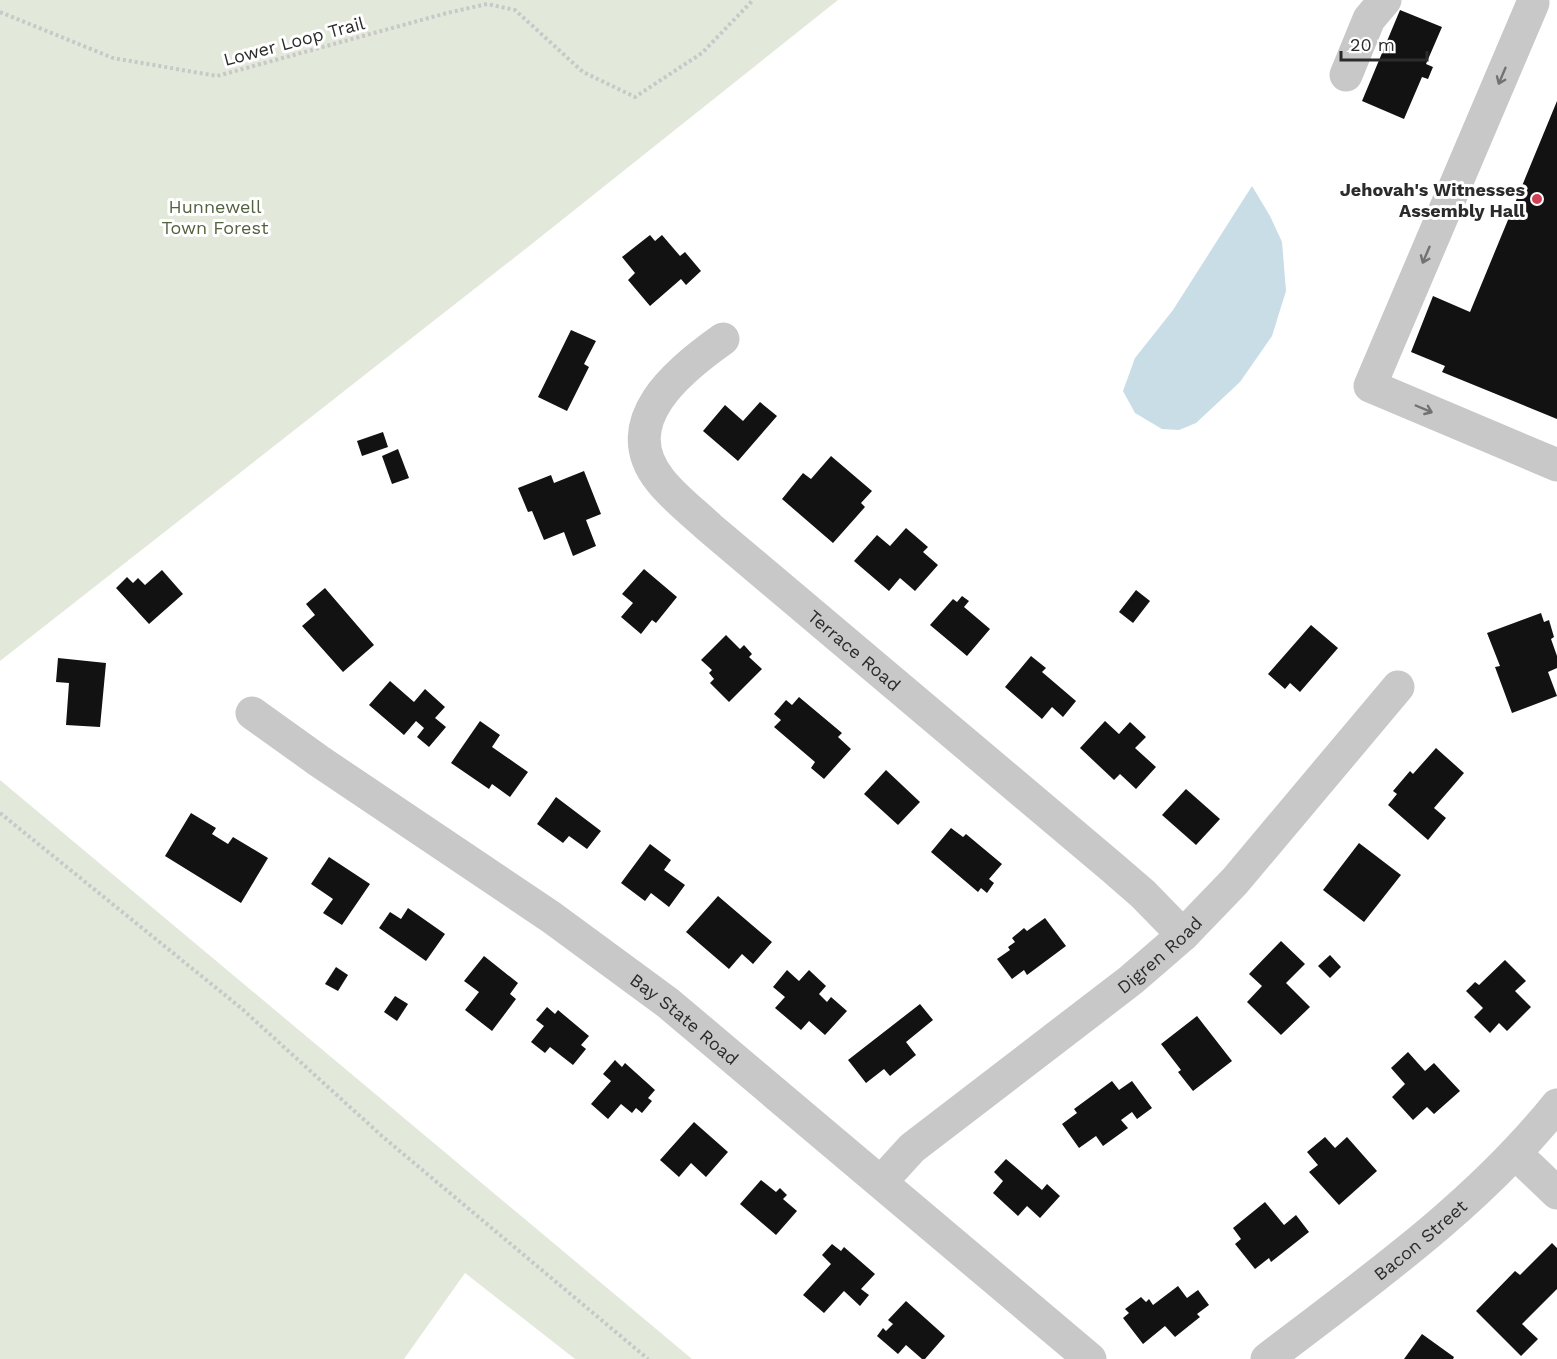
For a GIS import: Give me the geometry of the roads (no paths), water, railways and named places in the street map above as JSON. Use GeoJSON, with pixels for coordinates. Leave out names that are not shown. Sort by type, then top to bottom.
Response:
{"type":"FeatureCollection","features":[{"type":"Feature","properties":{"kind":"street"},"geometry":{"type":"LineString","coordinates":[[1346,75],[1370,20],[1385,0]]}},
{"type":"Feature","properties":{"kind":"street"},"geometry":{"type":"LineString","coordinates":[[1539,5],[1370,386],[1557,465]]}},
{"type":"Feature","properties":{"kind":"street","name":"Terrace Road"},"geometry":{"type":"LineString","coordinates":[[723,339],[679,372],[664,389],[650,411],[644,434],[648,459],[659,479],[710,528],[1120,874],[1183,935]]}},
{"type":"Feature","properties":{"kind":"street","name":"Digren Road"},"geometry":{"type":"LineString","coordinates":[[881,1182],[912,1148],[1131,980],[1183,935],[1235,881],[1398,687]]}},
{"type":"Feature","properties":{"kind":"street","name":"Bay State Road"},"geometry":{"type":"LineString","coordinates":[[252,713],[619,966],[677,1011],[1090,1359]]}},
{"type":"Feature","properties":{"kind":"street","name":"Bacon Street"},"geometry":{"type":"LineString","coordinates":[[1267,1359],[1430,1232],[1515,1153],[1557,1105]]}},
{"type":"Feature","properties":{"kind":"street"},"geometry":{"type":"LineString","coordinates":[[1515,1153],[1557,1193]]}},
{"type":"Feature","properties":{"kind":"water"},"geometry":{"type":"Polygon","coordinates":[[[1252,186],[1282,242],[1286,291],[1272,336],[1240,382],[1196,423],[1179,430],[1162,429],[1135,413],[1123,391],[1135,358],[1173,310],[1252,186]]]}},
{"type":"Feature","properties":{"kind":"place","name":"Jehovah's Witnesses Assembly Hall"},"geometry":{"type":"Point","coordinates":[1537,199]}},
{"type":"Feature","properties":{"kind":"park label","name":"Hunnewell Town Forest"},"geometry":{"type":"Point","coordinates":[215,216]}}]}
